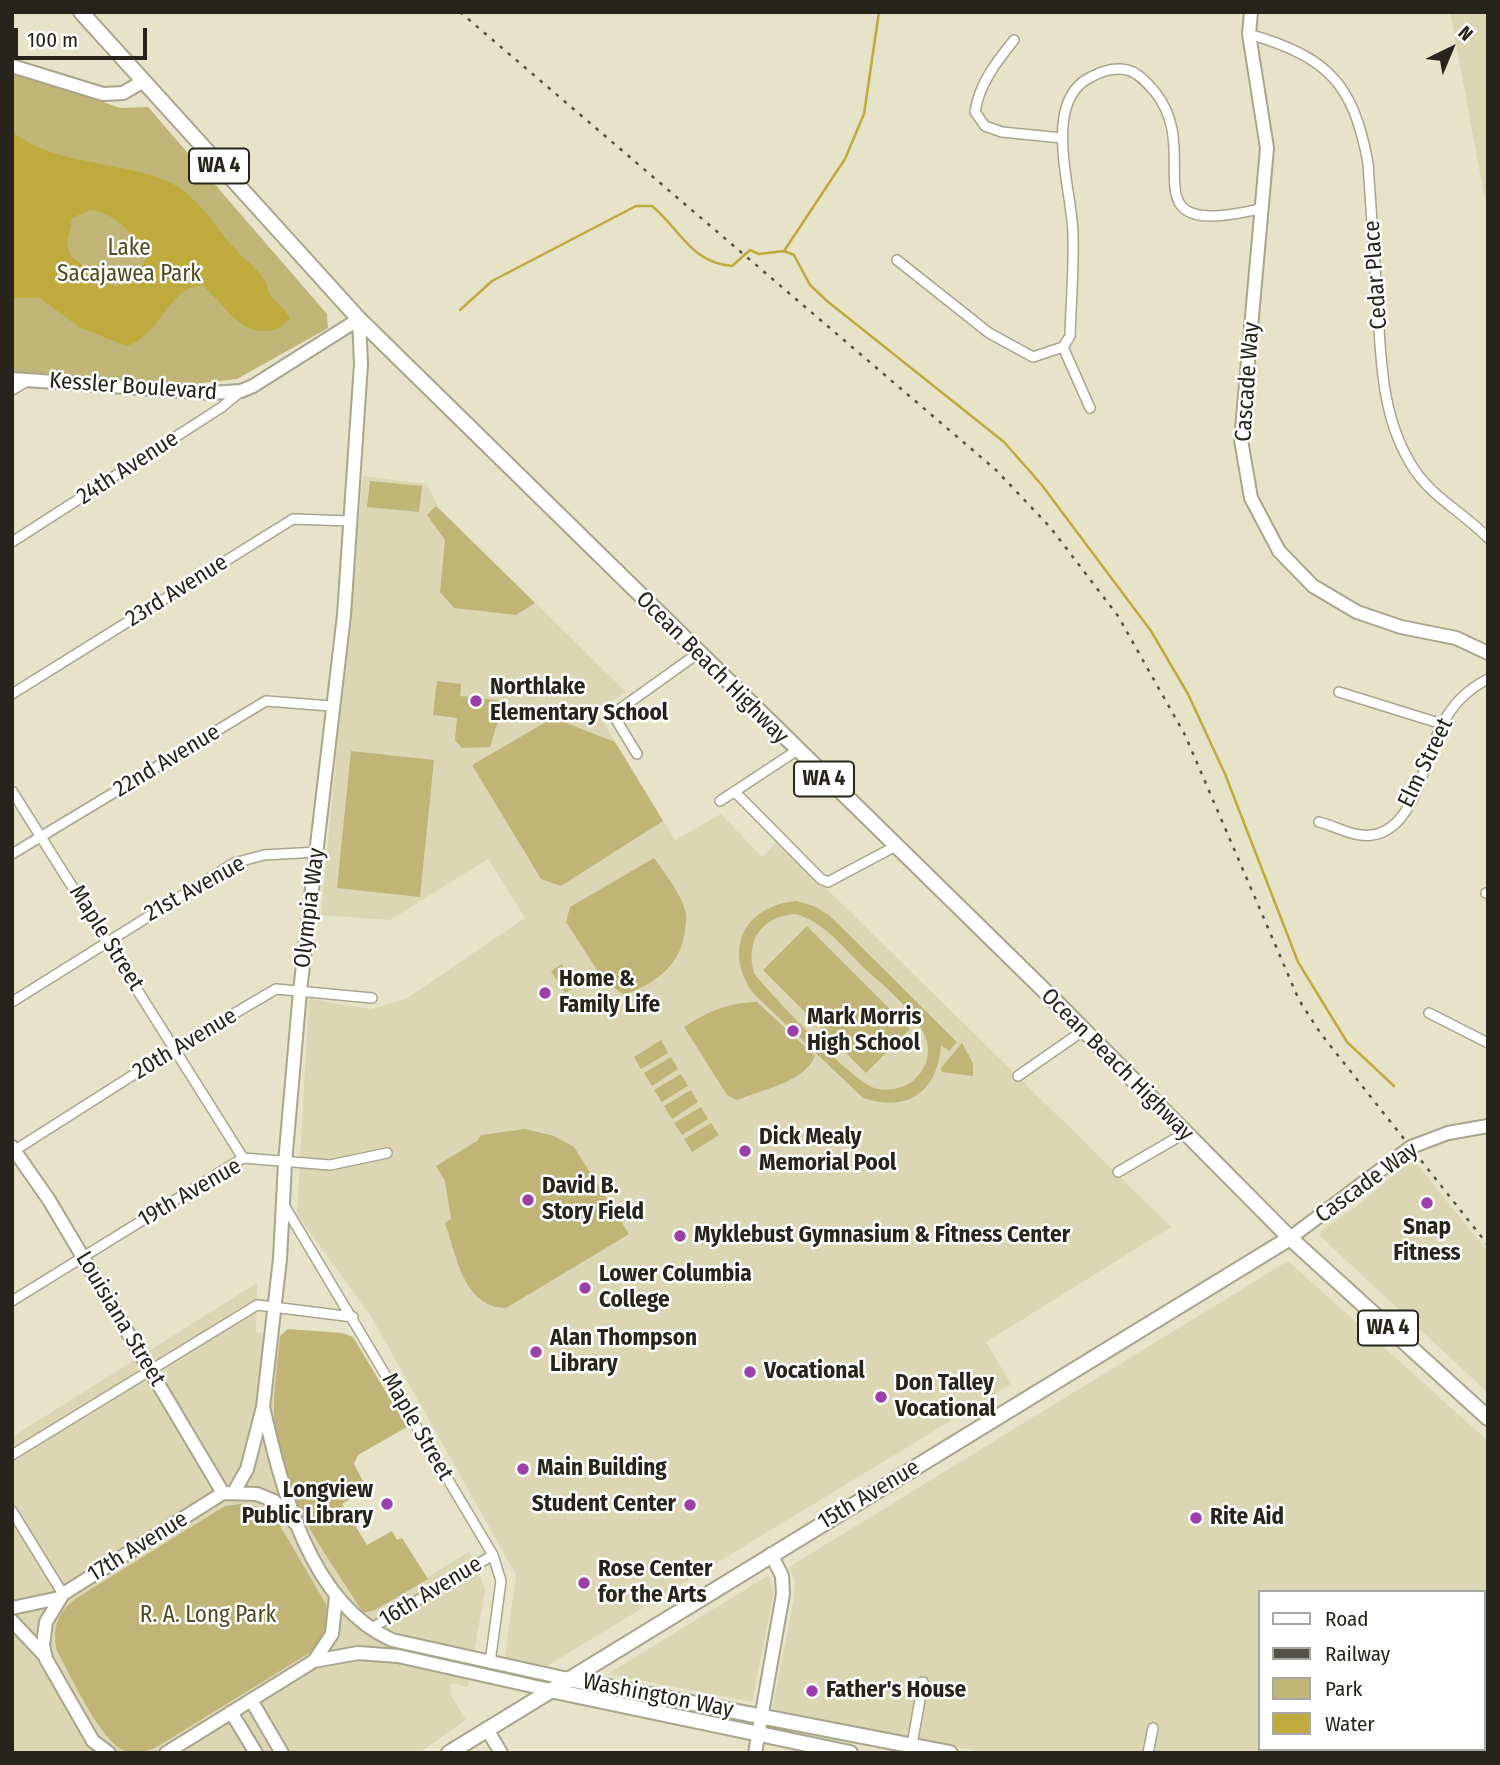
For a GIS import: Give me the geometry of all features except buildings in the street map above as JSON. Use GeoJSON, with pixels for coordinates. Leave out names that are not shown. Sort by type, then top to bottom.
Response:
{"type":"FeatureCollection","features":[{"type":"Feature","properties":{"kind":"main road","name":"Ocean Beach Highway"},"geometry":{"type":"LineString","coordinates":[[81,12],[359,319],[697,654],[1084,1030],[1290,1238],[1488,1418]]}},
{"type":"Feature","properties":{"kind":"main road","name":"15th Avenue"},"geometry":{"type":"LineString","coordinates":[[449,1753],[1290,1238]]}},
{"type":"Feature","properties":{"kind":"main road","name":"Washington Way"},"geometry":{"type":"LineString","coordinates":[[568,1679],[762,1715],[912,1749],[950,1753]]}},
{"type":"Feature","properties":{"kind":"main road","name":"Washington Way"},"geometry":{"type":"LineString","coordinates":[[550,1690],[849,1753]]}},
{"type":"Feature","properties":{"kind":"street","name":"Cascade Way"},"geometry":{"type":"LineString","coordinates":[[1251,12],[1249,34],[1268,148],[1241,440],[1251,498],[1279,551],[1313,586],[1357,612],[1401,627],[1456,638],[1488,653]]}},
{"type":"Feature","properties":{"kind":"street","name":"Cedar Place"},"geometry":{"type":"LineString","coordinates":[[1249,34],[1293,47],[1329,73],[1349,99],[1362,128],[1368,163],[1382,379],[1394,428],[1413,469],[1437,496],[1473,522],[1488,538]]}},
{"type":"Feature","properties":{"kind":"street"},"geometry":{"type":"LineString","coordinates":[[1014,40],[993,67],[977,100],[975,112],[985,126],[1002,132],[1062,138]]}},
{"type":"Feature","properties":{"kind":"street"},"geometry":{"type":"LineString","coordinates":[[12,66],[103,94],[123,93],[142,82]]}},
{"type":"Feature","properties":{"kind":"street"},"geometry":{"type":"LineString","coordinates":[[897,260],[1010,348],[1033,358],[1063,347],[1070,336],[1074,233],[1062,138],[1064,112],[1071,94],[1086,79],[1105,70],[1128,70],[1147,82],[1160,98],[1171,122],[1175,162],[1174,188],[1180,205],[1192,216],[1209,218],[1263,208]]}},
{"type":"Feature","properties":{"kind":"street","name":"Kessler Boulevard"},"geometry":{"type":"LineString","coordinates":[[12,379],[211,393],[241,391],[359,319]]}},
{"type":"Feature","properties":{"kind":"street","name":"Olympia Way"},"geometry":{"type":"LineString","coordinates":[[229,1492],[247,1469],[263,1407],[284,1205],[285,1163],[300,991],[331,706],[344,615],[361,364],[359,319]]}},
{"type":"Feature","properties":{"kind":"street"},"geometry":{"type":"LineString","coordinates":[[1063,347],[1090,408]]}},
{"type":"Feature","properties":{"kind":"street"},"geometry":{"type":"LineString","coordinates":[[12,390],[30,380]]}},
{"type":"Feature","properties":{"kind":"street","name":"24th Avenue"},"geometry":{"type":"LineString","coordinates":[[12,542],[222,407],[241,391]]}},
{"type":"Feature","properties":{"kind":"street","name":"23rd Avenue"},"geometry":{"type":"LineString","coordinates":[[12,694],[293,519],[350,521]]}},
{"type":"Feature","properties":{"kind":"street"},"geometry":{"type":"LineString","coordinates":[[637,754],[615,718],[620,709],[697,654]]}},
{"type":"Feature","properties":{"kind":"street","name":"Elm Street"},"geometry":{"type":"LineString","coordinates":[[1319,822],[1352,834],[1373,835],[1393,825],[1410,805],[1442,724],[1474,686],[1488,680]]}},
{"type":"Feature","properties":{"kind":"street"},"geometry":{"type":"LineString","coordinates":[[1339,692],[1442,724]]}},
{"type":"Feature","properties":{"kind":"street","name":"22nd Avenue"},"geometry":{"type":"LineString","coordinates":[[12,854],[266,701],[331,706]]}},
{"type":"Feature","properties":{"kind":"street"},"geometry":{"type":"LineString","coordinates":[[720,801],[796,751]]}},
{"type":"Feature","properties":{"kind":"street","name":"Maple Street"},"geometry":{"type":"LineString","coordinates":[[12,791],[43,835],[243,1158]]}},
{"type":"Feature","properties":{"kind":"street"},"geometry":{"type":"LineString","coordinates":[[735,792],[821,879],[835,880],[894,847]]}},
{"type":"Feature","properties":{"kind":"street","name":"21st Avenue"},"geometry":{"type":"LineString","coordinates":[[12,1002],[107,940],[234,863],[264,855],[317,852]]}},
{"type":"Feature","properties":{"kind":"street","name":"20th Avenue"},"geometry":{"type":"LineString","coordinates":[[13,1150],[276,989],[372,998]]}},
{"type":"Feature","properties":{"kind":"street"},"geometry":{"type":"LineString","coordinates":[[1429,1013],[1488,1042]]}},
{"type":"Feature","properties":{"kind":"street"},"geometry":{"type":"LineString","coordinates":[[1018,1076],[1084,1030]]}},
{"type":"Feature","properties":{"kind":"street","name":"Cascade Way"},"geometry":{"type":"LineString","coordinates":[[1290,1238],[1411,1147],[1448,1133],[1488,1126]]}},
{"type":"Feature","properties":{"kind":"street"},"geometry":{"type":"LineString","coordinates":[[1118,1172],[1185,1133]]}},
{"type":"Feature","properties":{"kind":"street","name":"Louisiana Street"},"geometry":{"type":"LineString","coordinates":[[13,1150],[229,1492]]}},
{"type":"Feature","properties":{"kind":"street","name":"19th Avenue"},"geometry":{"type":"LineString","coordinates":[[12,1301],[243,1158],[330,1165],[387,1153]]}},
{"type":"Feature","properties":{"kind":"street","name":"Maple Street"},"geometry":{"type":"LineString","coordinates":[[284,1205],[493,1555],[501,1581],[490,1663]]}},
{"type":"Feature","properties":{"kind":"street"},"geometry":{"type":"LineString","coordinates":[[12,1455],[257,1305],[353,1317]]}},
{"type":"Feature","properties":{"kind":"street"},"geometry":{"type":"LineString","coordinates":[[263,1407],[281,1479],[298,1526],[336,1596],[369,1630]]}},
{"type":"Feature","properties":{"kind":"street"},"geometry":{"type":"LineString","coordinates":[[229,1492],[257,1494],[274,1501],[298,1526]]}},
{"type":"Feature","properties":{"kind":"street","name":"17th Avenue"},"geometry":{"type":"LineString","coordinates":[[61,1596],[229,1492]]}},
{"type":"Feature","properties":{"kind":"street"},"geometry":{"type":"LineString","coordinates":[[12,1511],[61,1596]]}},
{"type":"Feature","properties":{"kind":"street"},"geometry":{"type":"LineString","coordinates":[[755,1753],[783,1594],[782,1576],[771,1554]]}},
{"type":"Feature","properties":{"kind":"street","name":"16th Avenue"},"geometry":{"type":"LineString","coordinates":[[369,1630],[493,1555]]}},
{"type":"Feature","properties":{"kind":"street"},"geometry":{"type":"LineString","coordinates":[[12,1608],[61,1596]]}},
{"type":"Feature","properties":{"kind":"street"},"geometry":{"type":"LineString","coordinates":[[46,1659],[46,1622],[61,1596]]}},
{"type":"Feature","properties":{"kind":"street","name":"16th Avenue"},"geometry":{"type":"LineString","coordinates":[[314,1661],[332,1634],[336,1596]]}},
{"type":"Feature","properties":{"kind":"street"},"geometry":{"type":"LineString","coordinates":[[12,1621],[32,1640],[46,1659],[96,1747],[109,1753]]}},
{"type":"Feature","properties":{"kind":"street","name":"Washington Way"},"geometry":{"type":"LineString","coordinates":[[369,1630],[393,1640],[568,1679]]}},
{"type":"Feature","properties":{"kind":"street","name":"16th Avenue"},"geometry":{"type":"LineString","coordinates":[[166,1753],[314,1661],[358,1653],[409,1658]]}},
{"type":"Feature","properties":{"kind":"street","name":"Washington Way"},"geometry":{"type":"LineString","coordinates":[[409,1658],[550,1690]]}},
{"type":"Feature","properties":{"kind":"street"},"geometry":{"type":"LineString","coordinates":[[912,1749],[923,1682]]}},
{"type":"Feature","properties":{"kind":"street"},"geometry":{"type":"LineString","coordinates":[[251,1700],[282,1753]]}},
{"type":"Feature","properties":{"kind":"street"},"geometry":{"type":"LineString","coordinates":[[231,1712],[256,1753]]}},
{"type":"Feature","properties":{"kind":"street"},"geometry":{"type":"LineString","coordinates":[[1148,1753],[1153,1728]]}},
{"type":"Feature","properties":{"kind":"street"},"geometry":{"type":"LineString","coordinates":[[487,1729],[500,1753]]}},
{"type":"Feature","properties":{"kind":"shaded area"},"geometry":{"type":"Polygon","coordinates":[[[1450,12],[1488,12],[1488,216],[1450,12]]]}},
{"type":"Feature","properties":{"kind":"shaded area"},"geometry":{"type":"Polygon","coordinates":[[[363,476],[427,484],[438,507],[626,692],[596,710],[675,840],[721,814],[762,857],[778,841],[1171,1227],[986,1342],[1011,1384],[547,1666],[508,1660],[505,1656],[516,1575],[372,1318],[297,1214],[309,999],[371,1009],[406,999],[525,918],[488,859],[390,920],[321,915],[363,476]]]}},
{"type":"Feature","properties":{"kind":"shaded area"},"geometry":{"type":"Polygon","coordinates":[[[1413,1159],[1488,1252],[1488,1393],[1320,1236],[1321,1231],[1361,1203],[1413,1159]]]}},
{"type":"Feature","properties":{"kind":"shaded area"},"geometry":{"type":"Polygon","coordinates":[[[1288,1261],[1488,1441],[1488,1753],[987,1753],[772,1711],[795,1582],[789,1567],[1288,1261]]]}},
{"type":"Feature","properties":{"kind":"shaded area"},"geometry":{"type":"Polygon","coordinates":[[[257,1283],[256,1332],[280,1336],[273,1414],[289,1488],[363,1613],[375,1610],[470,1551],[485,1589],[468,1687],[451,1683],[450,1694],[466,1720],[419,1753],[12,1753],[12,1437],[257,1283]]]}},
{"type":"Feature","properties":{"kind":"shaded area"},"geometry":{"type":"Polygon","coordinates":[[[769,1575],[774,1592],[752,1702],[612,1675],[611,1672],[769,1575]]]}},
{"type":"Feature","properties":{"kind":"green space","name":"Lake Sacajawea Park"},"geometry":{"type":"Polygon","coordinates":[[[12,73],[120,108],[148,107],[327,314],[328,328],[237,379],[194,384],[12,372],[12,73]]]}},
{"type":"Feature","properties":{"kind":"green space"},"geometry":{"type":"Polygon","coordinates":[[[370,481],[422,486],[419,512],[367,507],[370,481]]]}},
{"type":"Feature","properties":{"kind":"green space"},"geometry":{"type":"Polygon","coordinates":[[[436,506],[535,603],[516,615],[454,608],[440,592],[445,540],[427,515],[436,506]]]}},
{"type":"Feature","properties":{"kind":"green space"},"geometry":{"type":"Polygon","coordinates":[[[437,681],[461,684],[460,696],[504,701],[490,747],[462,748],[455,740],[457,718],[433,715],[437,681]]]}},
{"type":"Feature","properties":{"kind":"green space"},"geometry":{"type":"Polygon","coordinates":[[[553,718],[615,742],[663,821],[561,886],[541,879],[472,765],[553,718]]]}},
{"type":"Feature","properties":{"kind":"green space"},"geometry":{"type":"Polygon","coordinates":[[[351,751],[434,760],[420,897],[337,888],[351,751]]]}},
{"type":"Feature","properties":{"kind":"green space"},"geometry":{"type":"Polygon","coordinates":[[[654,858],[682,903],[686,915],[685,932],[678,955],[664,973],[624,995],[603,979],[566,922],[570,907],[654,858]]]}},
{"type":"Feature","properties":{"kind":"green space"},"geometry":{"type":"Polygon","coordinates":[[[796,901],[814,906],[829,915],[957,1042],[949,1051],[941,1045],[934,1075],[917,1095],[893,1103],[863,1098],[753,993],[744,977],[739,946],[751,921],[778,905],[796,901]],[[795,914],[783,916],[773,920],[758,933],[752,951],[754,973],[812,1036],[863,1082],[884,1090],[900,1088],[910,1083],[925,1065],[928,1049],[924,1033],[914,1017],[831,935],[805,917],[795,914]]]}},
{"type":"Feature","properties":{"kind":"green space"},"geometry":{"type":"Polygon","coordinates":[[[807,926],[910,1029],[866,1073],[763,970],[807,926]]]}},
{"type":"Feature","properties":{"kind":"green space"},"geometry":{"type":"Polygon","coordinates":[[[562,964],[576,986],[565,993],[551,971],[562,964]]]}},
{"type":"Feature","properties":{"kind":"green space"},"geometry":{"type":"Polygon","coordinates":[[[757,1002],[815,1056],[810,1065],[792,1079],[737,1100],[727,1095],[684,1027],[719,1009],[757,1002]]]}},
{"type":"Feature","properties":{"kind":"green space"},"geometry":{"type":"Polygon","coordinates":[[[661,1040],[668,1053],[641,1069],[634,1057],[661,1040]]]}},
{"type":"Feature","properties":{"kind":"green space"},"geometry":{"type":"Polygon","coordinates":[[[962,1043],[973,1063],[973,1076],[942,1072],[941,1068],[962,1043]]]}},
{"type":"Feature","properties":{"kind":"green space"},"geometry":{"type":"Polygon","coordinates":[[[671,1057],[678,1069],[652,1086],[644,1073],[671,1057]]]}},
{"type":"Feature","properties":{"kind":"green space"},"geometry":{"type":"Polygon","coordinates":[[[681,1074],[688,1086],[662,1102],[654,1090],[681,1074]]]}},
{"type":"Feature","properties":{"kind":"green space"},"geometry":{"type":"Polygon","coordinates":[[[691,1090],[698,1102],[672,1119],[664,1106],[691,1090]]]}},
{"type":"Feature","properties":{"kind":"green space"},"geometry":{"type":"Polygon","coordinates":[[[701,1107],[708,1119],[682,1135],[674,1123],[701,1107]]]}},
{"type":"Feature","properties":{"kind":"green space"},"geometry":{"type":"Polygon","coordinates":[[[711,1123],[719,1135],[692,1152],[684,1139],[711,1123]]]}},
{"type":"Feature","properties":{"kind":"green space","name":"David B. Story Field"},"geometry":{"type":"Polygon","coordinates":[[[525,1129],[554,1136],[574,1147],[629,1234],[506,1308],[480,1299],[464,1278],[445,1223],[451,1219],[445,1181],[436,1166],[477,1141],[481,1135],[525,1129]]]}},
{"type":"Feature","properties":{"kind":"green space"},"geometry":{"type":"Polygon","coordinates":[[[288,1329],[342,1333],[353,1337],[407,1427],[358,1455],[354,1464],[367,1489],[342,1504],[367,1545],[392,1531],[397,1540],[402,1538],[428,1579],[375,1610],[363,1613],[310,1530],[280,1462],[275,1439],[274,1400],[280,1336],[288,1329]]]}},
{"type":"Feature","properties":{"kind":"green space","name":"R. A. Long Park"},"geometry":{"type":"Polygon","coordinates":[[[225,1506],[255,1506],[279,1524],[326,1604],[329,1627],[319,1647],[155,1748],[139,1752],[123,1750],[114,1744],[95,1720],[57,1651],[57,1622],[75,1599],[225,1506]]]}},
{"type":"Feature","properties":{"kind":"water"},"geometry":{"type":"Polygon","coordinates":[[[12,132],[46,150],[84,161],[141,172],[172,183],[193,199],[236,250],[259,272],[270,294],[290,319],[277,329],[253,330],[234,318],[202,285],[180,294],[147,333],[126,346],[79,327],[40,298],[12,298],[12,132]],[[90,210],[72,218],[67,245],[71,256],[101,280],[116,286],[136,282],[146,258],[124,226],[90,210]]]}},
{"type":"Feature","properties":{"kind":"waterway"},"geometry":{"type":"LineString","coordinates":[[784,251],[845,159],[864,114],[879,12]]}},
{"type":"Feature","properties":{"kind":"waterway"},"geometry":{"type":"LineString","coordinates":[[460,310],[492,281],[636,206],[652,206],[696,252],[718,264],[732,266],[750,250],[759,254],[784,251],[794,255],[810,285],[827,301],[1004,442],[1041,484],[1151,631],[1188,694],[1225,774],[1298,962],[1347,1042],[1394,1086]]}},
{"type":"Feature","properties":{"kind":"railway"},"geometry":{"type":"LineString","coordinates":[[460,12],[996,470],[1050,527],[1118,616],[1185,735],[1299,1000],[1321,1034],[1488,1245]]}},
{"type":"Feature","properties":{"kind":"place","name":"Northlake Elementary School"},"geometry":{"type":"Point","coordinates":[476,701]}},
{"type":"Feature","properties":{"kind":"place","name":"Home & Family Life"},"geometry":{"type":"Point","coordinates":[545,993]}},
{"type":"Feature","properties":{"kind":"place","name":"Mark Morris High School"},"geometry":{"type":"Point","coordinates":[793,1031]}},
{"type":"Feature","properties":{"kind":"place","name":"Dick Mealy Memorial Pool"},"geometry":{"type":"Point","coordinates":[745,1151]}},
{"type":"Feature","properties":{"kind":"place","name":"David B. Story Field"},"geometry":{"type":"Point","coordinates":[528,1200]}},
{"type":"Feature","properties":{"kind":"place","name":"Snap Fitness"},"geometry":{"type":"Point","coordinates":[1427,1203]}},
{"type":"Feature","properties":{"kind":"place","name":"Myklebust Gymnasium & Fitness Center"},"geometry":{"type":"Point","coordinates":[680,1236]}},
{"type":"Feature","properties":{"kind":"place","name":"Lower Columbia College"},"geometry":{"type":"Point","coordinates":[585,1288]}},
{"type":"Feature","properties":{"kind":"place","name":"Alan Thompson Library"},"geometry":{"type":"Point","coordinates":[536,1352]}},
{"type":"Feature","properties":{"kind":"place","name":"Vocational"},"geometry":{"type":"Point","coordinates":[750,1372]}},
{"type":"Feature","properties":{"kind":"place","name":"Don Talley Vocational"},"geometry":{"type":"Point","coordinates":[881,1397]}},
{"type":"Feature","properties":{"kind":"place","name":"Main Building"},"geometry":{"type":"Point","coordinates":[523,1469]}},
{"type":"Feature","properties":{"kind":"place","name":"Longview Public Library"},"geometry":{"type":"Point","coordinates":[387,1504]}},
{"type":"Feature","properties":{"kind":"place","name":"Student Center"},"geometry":{"type":"Point","coordinates":[690,1505]}},
{"type":"Feature","properties":{"kind":"place","name":"Rite Aid"},"geometry":{"type":"Point","coordinates":[1196,1518]}},
{"type":"Feature","properties":{"kind":"place","name":"Rose Center for the Arts"},"geometry":{"type":"Point","coordinates":[584,1583]}},
{"type":"Feature","properties":{"kind":"place","name":"Father's House"},"geometry":{"type":"Point","coordinates":[812,1691]}}]}
